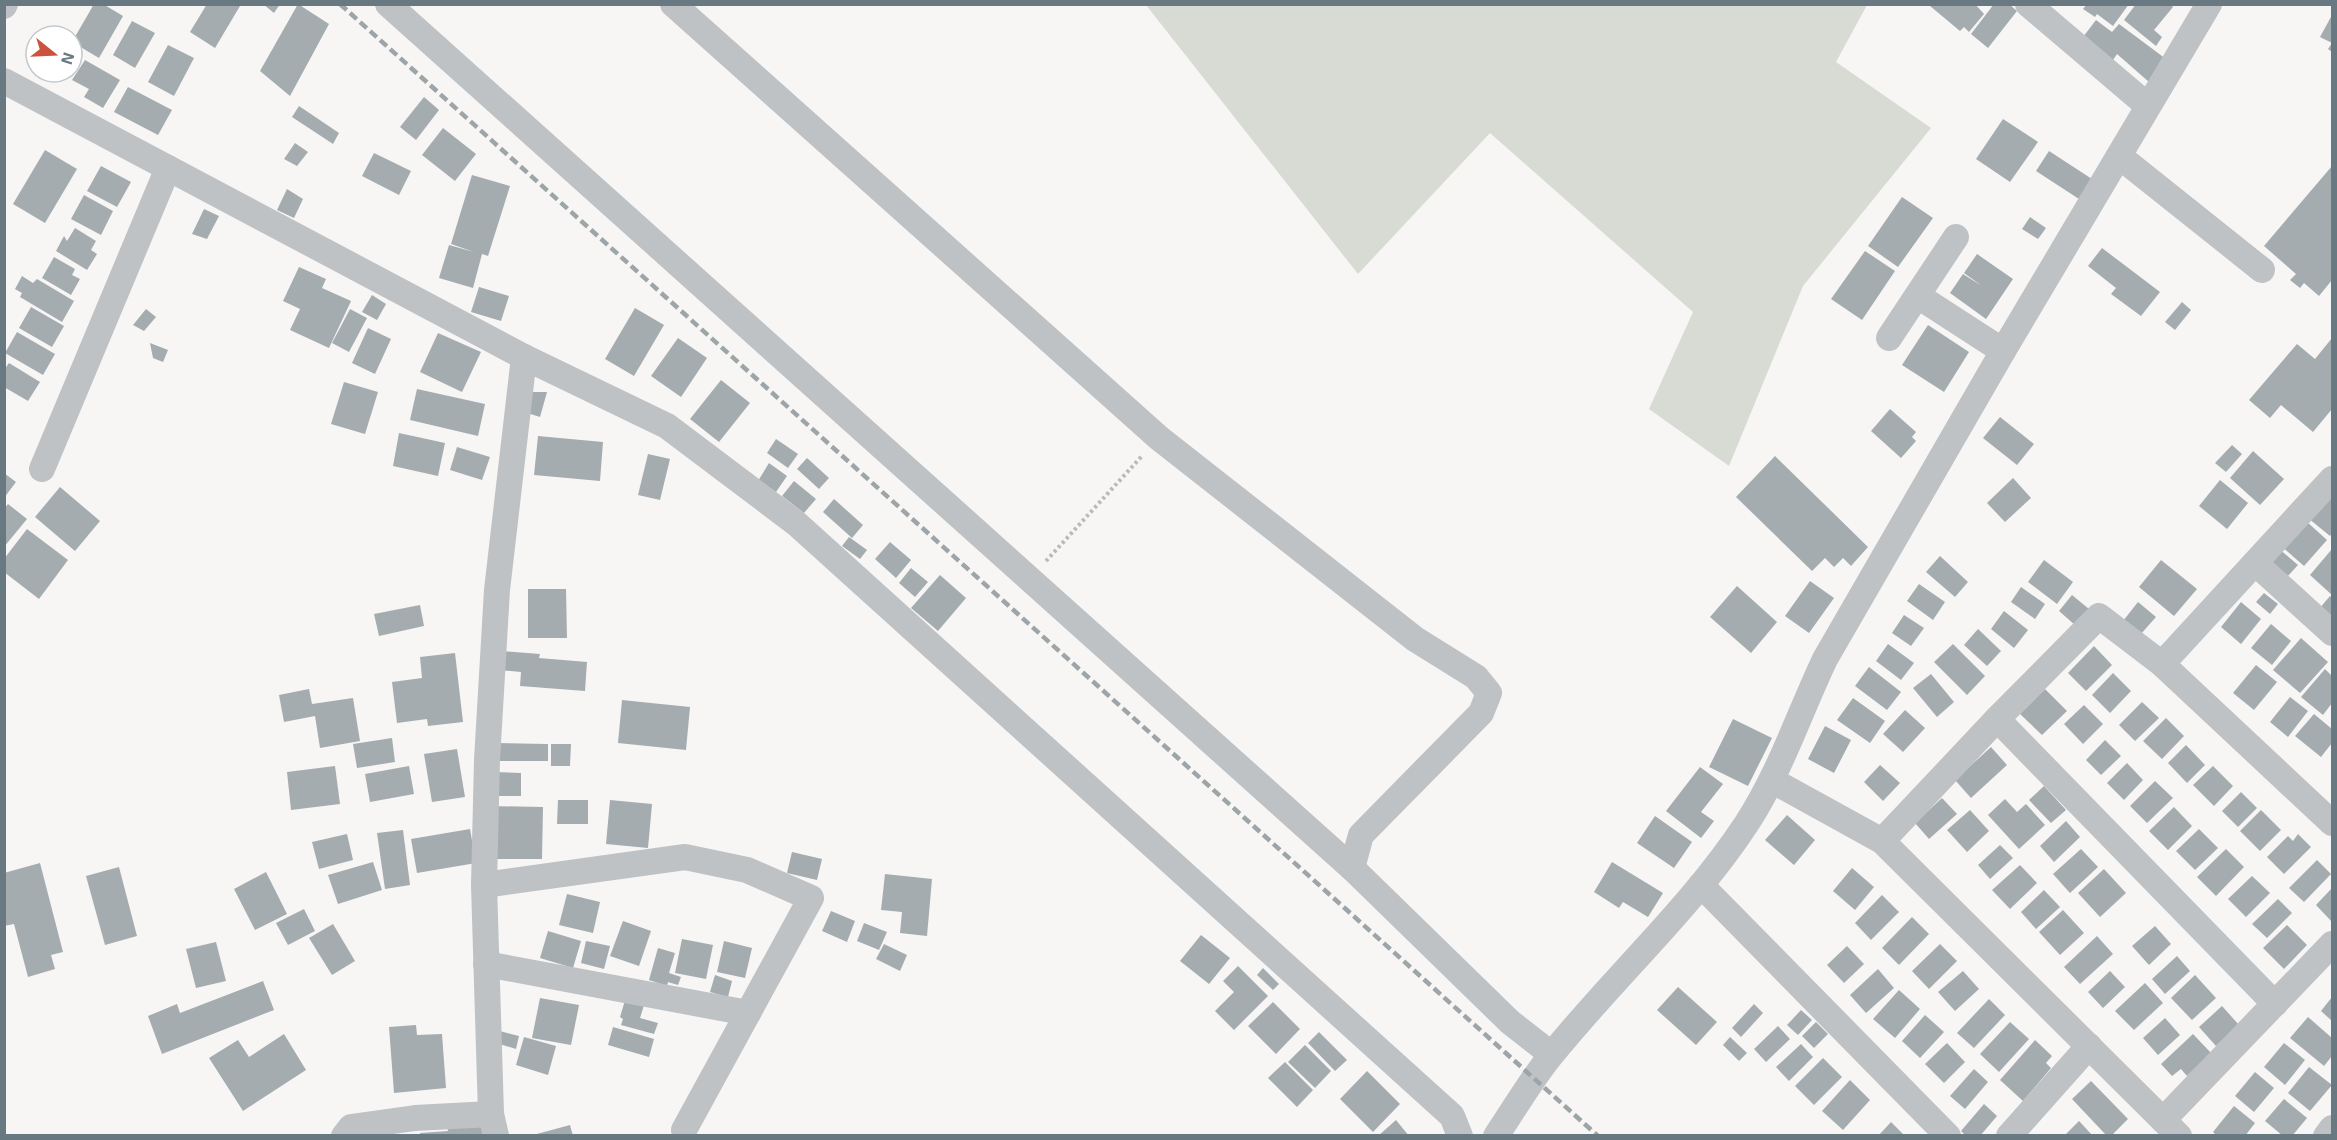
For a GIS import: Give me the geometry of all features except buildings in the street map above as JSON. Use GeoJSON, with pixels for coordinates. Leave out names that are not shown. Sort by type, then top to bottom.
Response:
{"type":"FeatureCollection","features":[{"type":"Feature","properties":{"kind":"street"},"geometry":{"type":"LineString","coordinates":[[388,4],[1352,868],[1510,1022],[1551,1054]]}},
{"type":"Feature","properties":{"kind":"street"},"geometry":{"type":"LineString","coordinates":[[674,4],[1159,438],[1415,639],[1476,677],[1489,693],[1481,713],[1361,835],[1352,868]]}},
{"type":"Feature","properties":{"kind":"street"},"geometry":{"type":"LineString","coordinates":[[2028,4],[2148,106]]}},
{"type":"Feature","properties":{"kind":"street"},"geometry":{"type":"LineString","coordinates":[[1496,1136],[1551,1054],[1701,885],[1746,824],[1773,781],[1802,708],[1825,659],[2003,351],[2209,4]]}},
{"type":"Feature","properties":{"kind":"street"},"geometry":{"type":"LineString","coordinates":[[4,81],[524,357],[667,426],[797,524],[1452,1116],[1460,1136]]}},
{"type":"Feature","properties":{"kind":"street"},"geometry":{"type":"LineString","coordinates":[[2119,156],[2262,270]]}},
{"type":"Feature","properties":{"kind":"street"},"geometry":{"type":"LineString","coordinates":[[42,469],[168,168]]}},
{"type":"Feature","properties":{"kind":"street"},"geometry":{"type":"LineString","coordinates":[[1889,338],[1956,237]]}},
{"type":"Feature","properties":{"kind":"street"},"geometry":{"type":"LineString","coordinates":[[1917,296],[2003,351]]}},
{"type":"Feature","properties":{"kind":"street"},"geometry":{"type":"LineString","coordinates":[[344,1136],[351,1127],[415,1118],[494,1125],[484,885],[497,590],[524,357]]}},
{"type":"Feature","properties":{"kind":"street"},"geometry":{"type":"LineString","coordinates":[[2162,664],[2332,479]]}},
{"type":"Feature","properties":{"kind":"street"},"geometry":{"type":"LineString","coordinates":[[2255,563],[2332,633]]}},
{"type":"Feature","properties":{"kind":"street"},"geometry":{"type":"LineString","coordinates":[[1882,841],[1996,719],[2099,616],[2162,664],[2332,823]]}},
{"type":"Feature","properties":{"kind":"street"},"geometry":{"type":"LineString","coordinates":[[1996,719],[2275,1004]]}},
{"type":"Feature","properties":{"kind":"street"},"geometry":{"type":"LineString","coordinates":[[1773,781],[1882,841],[2171,1128],[2275,1004],[2332,944]]}},
{"type":"Feature","properties":{"kind":"street"},"geometry":{"type":"LineString","coordinates":[[484,885],[686,857],[747,870],[811,898],[684,1130]]}},
{"type":"Feature","properties":{"kind":"street"},"geometry":{"type":"LineString","coordinates":[[1701,885],[1948,1136]]}},
{"type":"Feature","properties":{"kind":"street"},"geometry":{"type":"LineString","coordinates":[[486,964],[748,1013]]}},
{"type":"Feature","properties":{"kind":"street"},"geometry":{"type":"LineString","coordinates":[[2009,1136],[2089,1046]]}},
{"type":"Feature","properties":{"kind":"street"},"geometry":{"type":"LineString","coordinates":[[2326,1136],[2332,1128]]}},
{"type":"Feature","properties":{"kind":"path"},"geometry":{"type":"LineString","coordinates":[[1029,579],[1159,438]]}},
{"type":"Feature","properties":{"kind":"shaded area"},"geometry":{"type":"Polygon","coordinates":[[[1146,5],[1867,5],[1836,62],[1931,128],[1803,286],[1729,466],[1649,409],[1693,312],[1490,133],[1358,274],[1146,5]]]}},
{"type":"Feature","properties":{"kind":"railway"},"geometry":{"type":"LineString","coordinates":[[340,4],[1598,1136]]}}]}
